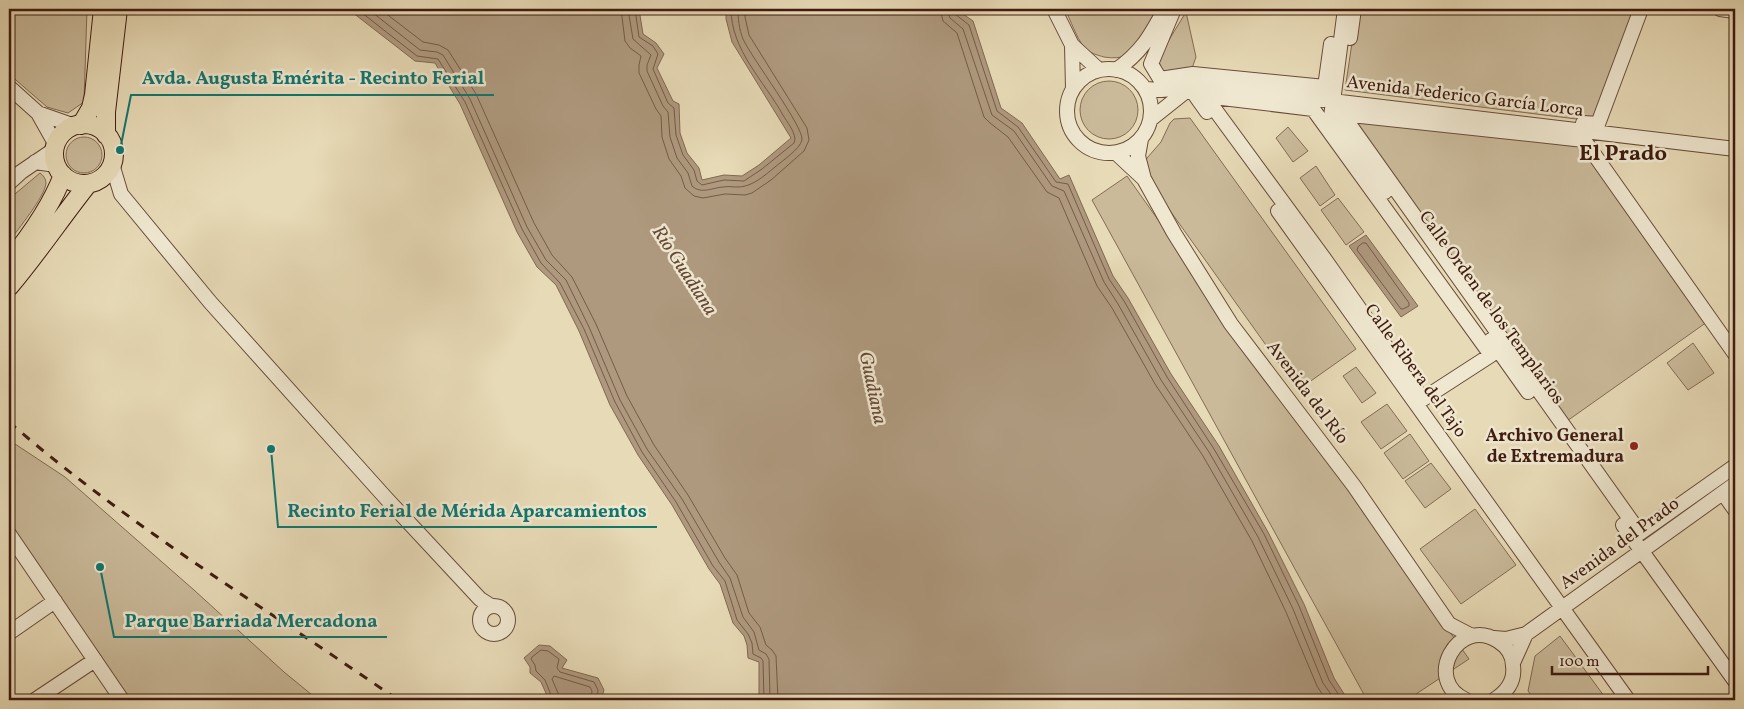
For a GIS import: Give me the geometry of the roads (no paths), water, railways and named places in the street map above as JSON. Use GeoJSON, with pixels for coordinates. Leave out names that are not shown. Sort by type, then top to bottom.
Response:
{"type":"FeatureCollection","features":[{"type":"Feature","properties":{"kind":"main road"},"geometry":{"type":"LineString","coordinates":[[78,126],[90,108],[94,95],[103,9]]}},
{"type":"Feature","properties":{"kind":"main road"},"geometry":{"type":"LineString","coordinates":[[9,288],[88,184],[104,176],[112,164],[113,149],[106,135],[106,112],[118,9]]}},
{"type":"Feature","properties":{"kind":"main road"},"geometry":{"type":"LineString","coordinates":[[9,262],[49,205],[63,133],[78,126],[95,127],[106,135]]}},
{"type":"Feature","properties":{"kind":"main road"},"geometry":{"type":"LineString","coordinates":[[57,158],[74,182],[88,184]]}},
{"type":"Feature","properties":{"kind":"street"},"geometry":{"type":"LineString","coordinates":[[1054,9],[1072,45],[1100,70]]}},
{"type":"Feature","properties":{"kind":"street"},"geometry":{"type":"LineString","coordinates":[[1142,85],[1152,45],[1165,9]]}},
{"type":"Feature","properties":{"kind":"street"},"geometry":{"type":"LineString","coordinates":[[1116,70],[1152,45],[1174,9]]}},
{"type":"Feature","properties":{"kind":"street"},"geometry":{"type":"LineString","coordinates":[[1152,45],[1150,64],[1160,79],[1193,74],[1325,87],[1336,9]]}},
{"type":"Feature","properties":{"kind":"street","name":"Calle Orden de los Templarios"},"geometry":{"type":"LineString","coordinates":[[1344,9],[1331,117],[1496,354],[1642,551],[1735,681]]}},
{"type":"Feature","properties":{"kind":"street"},"geometry":{"type":"LineString","coordinates":[[1354,9],[1343,94],[1598,124],[1641,9]]}},
{"type":"Feature","properties":{"kind":"street"},"geometry":{"type":"LineString","coordinates":[[1650,9],[1597,148],[1735,340]]}},
{"type":"Feature","properties":{"kind":"street"},"geometry":{"type":"LineString","coordinates":[[1720,9],[1735,10]]}},
{"type":"Feature","properties":{"kind":"street"},"geometry":{"type":"LineString","coordinates":[[1072,45],[1073,89]]}},
{"type":"Feature","properties":{"kind":"street"},"geometry":{"type":"LineString","coordinates":[[1100,70],[1116,70],[1128,74],[1142,85],[1151,108],[1151,119],[1147,130],[1134,146],[1116,153],[1102,153],[1089,148],[1078,140],[1070,128],[1067,115],[1068,101],[1073,89],[1080,80],[1089,74],[1100,70]]}},
{"type":"Feature","properties":{"kind":"street","name":"Avenida Federico García Lorca"},"geometry":{"type":"LineString","coordinates":[[1142,85],[1161,90],[1207,86],[1735,149]]}},
{"type":"Feature","properties":{"kind":"street"},"geometry":{"type":"LineString","coordinates":[[9,87],[38,113],[78,126]]}},
{"type":"Feature","properties":{"kind":"street"},"geometry":{"type":"LineString","coordinates":[[1151,119],[1190,88]]}},
{"type":"Feature","properties":{"kind":"street","name":"Calle Ribera del Tajo"},"geometry":{"type":"LineString","coordinates":[[1190,88],[1628,700]]}},
{"type":"Feature","properties":{"kind":"street"},"geometry":{"type":"LineString","coordinates":[[1205,96],[1313,109],[1496,354],[1423,399],[1326,261],[1205,96]]}},
{"type":"Feature","properties":{"kind":"street"},"geometry":{"type":"LineString","coordinates":[[9,183],[35,162],[57,158],[38,113]]}},
{"type":"Feature","properties":{"kind":"street"},"geometry":{"type":"LineString","coordinates":[[1735,354],[1584,140],[1342,114],[1640,532],[1735,466]]}},
{"type":"Feature","properties":{"kind":"street","name":"Avenida del Río"},"geometry":{"type":"LineString","coordinates":[[1141,139],[1138,156],[1144,179],[1174,233],[1231,324],[1354,486],[1449,624],[1472,636]]}},
{"type":"Feature","properties":{"kind":"street","name":"Avenida del Río"},"geometry":{"type":"LineString","coordinates":[[1116,153],[1144,179]]}},
{"type":"Feature","properties":{"kind":"street"},"geometry":{"type":"LineString","coordinates":[[112,164],[121,194],[204,295],[385,497],[480,599],[491,606]]}},
{"type":"Feature","properties":{"kind":"street"},"geometry":{"type":"LineString","coordinates":[[1420,409],[1496,354]]}},
{"type":"Feature","properties":{"kind":"street","name":"Avenida del Prado"},"geometry":{"type":"LineString","coordinates":[[1472,636],[1506,639],[1526,634],[1735,484]]}},
{"type":"Feature","properties":{"kind":"street"},"geometry":{"type":"LineString","coordinates":[[1723,493],[1735,510]]}},
{"type":"Feature","properties":{"kind":"street"},"geometry":{"type":"LineString","coordinates":[[11,543],[55,601],[122,700]]}},
{"type":"Feature","properties":{"kind":"street"},"geometry":{"type":"LineString","coordinates":[[9,633],[55,601]]}},
{"type":"Feature","properties":{"kind":"street"},"geometry":{"type":"LineString","coordinates":[[1449,624],[1450,653],[1446,668],[1447,680],[1453,690],[1466,700]]}},
{"type":"Feature","properties":{"kind":"street"},"geometry":{"type":"LineString","coordinates":[[1513,663],[1526,634]]}},
{"type":"Feature","properties":{"kind":"street"},"geometry":{"type":"LineString","coordinates":[[1450,653],[1462,640],[1472,636]]}},
{"type":"Feature","properties":{"kind":"street"},"geometry":{"type":"LineString","coordinates":[[1494,638],[1506,648],[1513,663],[1514,674],[1509,694],[1494,700]]}},
{"type":"Feature","properties":{"kind":"street"},"geometry":{"type":"LineString","coordinates":[[36,700],[95,660]]}},
{"type":"Feature","properties":{"kind":"water"},"geometry":{"type":"Polygon","coordinates":[[[348,9],[639,9],[643,34],[656,43],[664,54],[657,68],[673,101],[679,104],[680,133],[687,153],[699,168],[702,180],[724,175],[742,176],[759,165],[791,138],[732,42],[726,19],[726,9],[956,9],[973,21],[1001,108],[1022,123],[1060,179],[1069,175],[1113,276],[1128,298],[1171,374],[1219,446],[1268,532],[1304,604],[1334,678],[1348,700],[885,700],[883,698],[875,700],[759,700],[759,662],[748,658],[744,636],[733,623],[720,584],[709,569],[672,505],[638,455],[610,405],[579,331],[556,285],[537,267],[517,232],[460,104],[435,63],[415,61],[348,9]]]}},
{"type":"Feature","properties":{"kind":"water"},"geometry":{"type":"Polygon","coordinates":[[[1366,235],[1418,306],[1401,317],[1349,246],[1366,235]]]}},
{"type":"Feature","properties":{"kind":"water"},"geometry":{"type":"Polygon","coordinates":[[[539,645],[550,646],[567,660],[562,668],[598,678],[604,690],[601,700],[549,700],[541,682],[530,673],[530,667],[524,658],[539,645]]]}},
{"type":"Feature","properties":{"kind":"railway"},"geometry":{"type":"LineString","coordinates":[[9,422],[102,497],[398,700]]}},
{"type":"Feature","properties":{"kind":"place","name":"Avda. Augusta Emérita - Recinto Ferial"},"geometry":{"type":"Point","coordinates":[120,150]}},
{"type":"Feature","properties":{"kind":"place","name":"Archivo General de Extremadura"},"geometry":{"type":"Point","coordinates":[1634,446]}},
{"type":"Feature","properties":{"kind":"place","name":"Recinto Ferial de Mérida Aparcamientos"},"geometry":{"type":"Point","coordinates":[271,449]}},
{"type":"Feature","properties":{"kind":"place","name":"Parque Barriada Mercadona"},"geometry":{"type":"Point","coordinates":[100,567]}},
{"type":"Feature","properties":{"kind":"district","name":"El Prado"},"geometry":{"type":"Point","coordinates":[1623,154]}},
{"type":"Feature","properties":{"kind":"water label","name":"Río Guadiana"},"geometry":{"type":"Point","coordinates":[684,271]}},
{"type":"Feature","properties":{"kind":"water label","name":"Guadiana"},"geometry":{"type":"Point","coordinates":[872,388]}}]}
